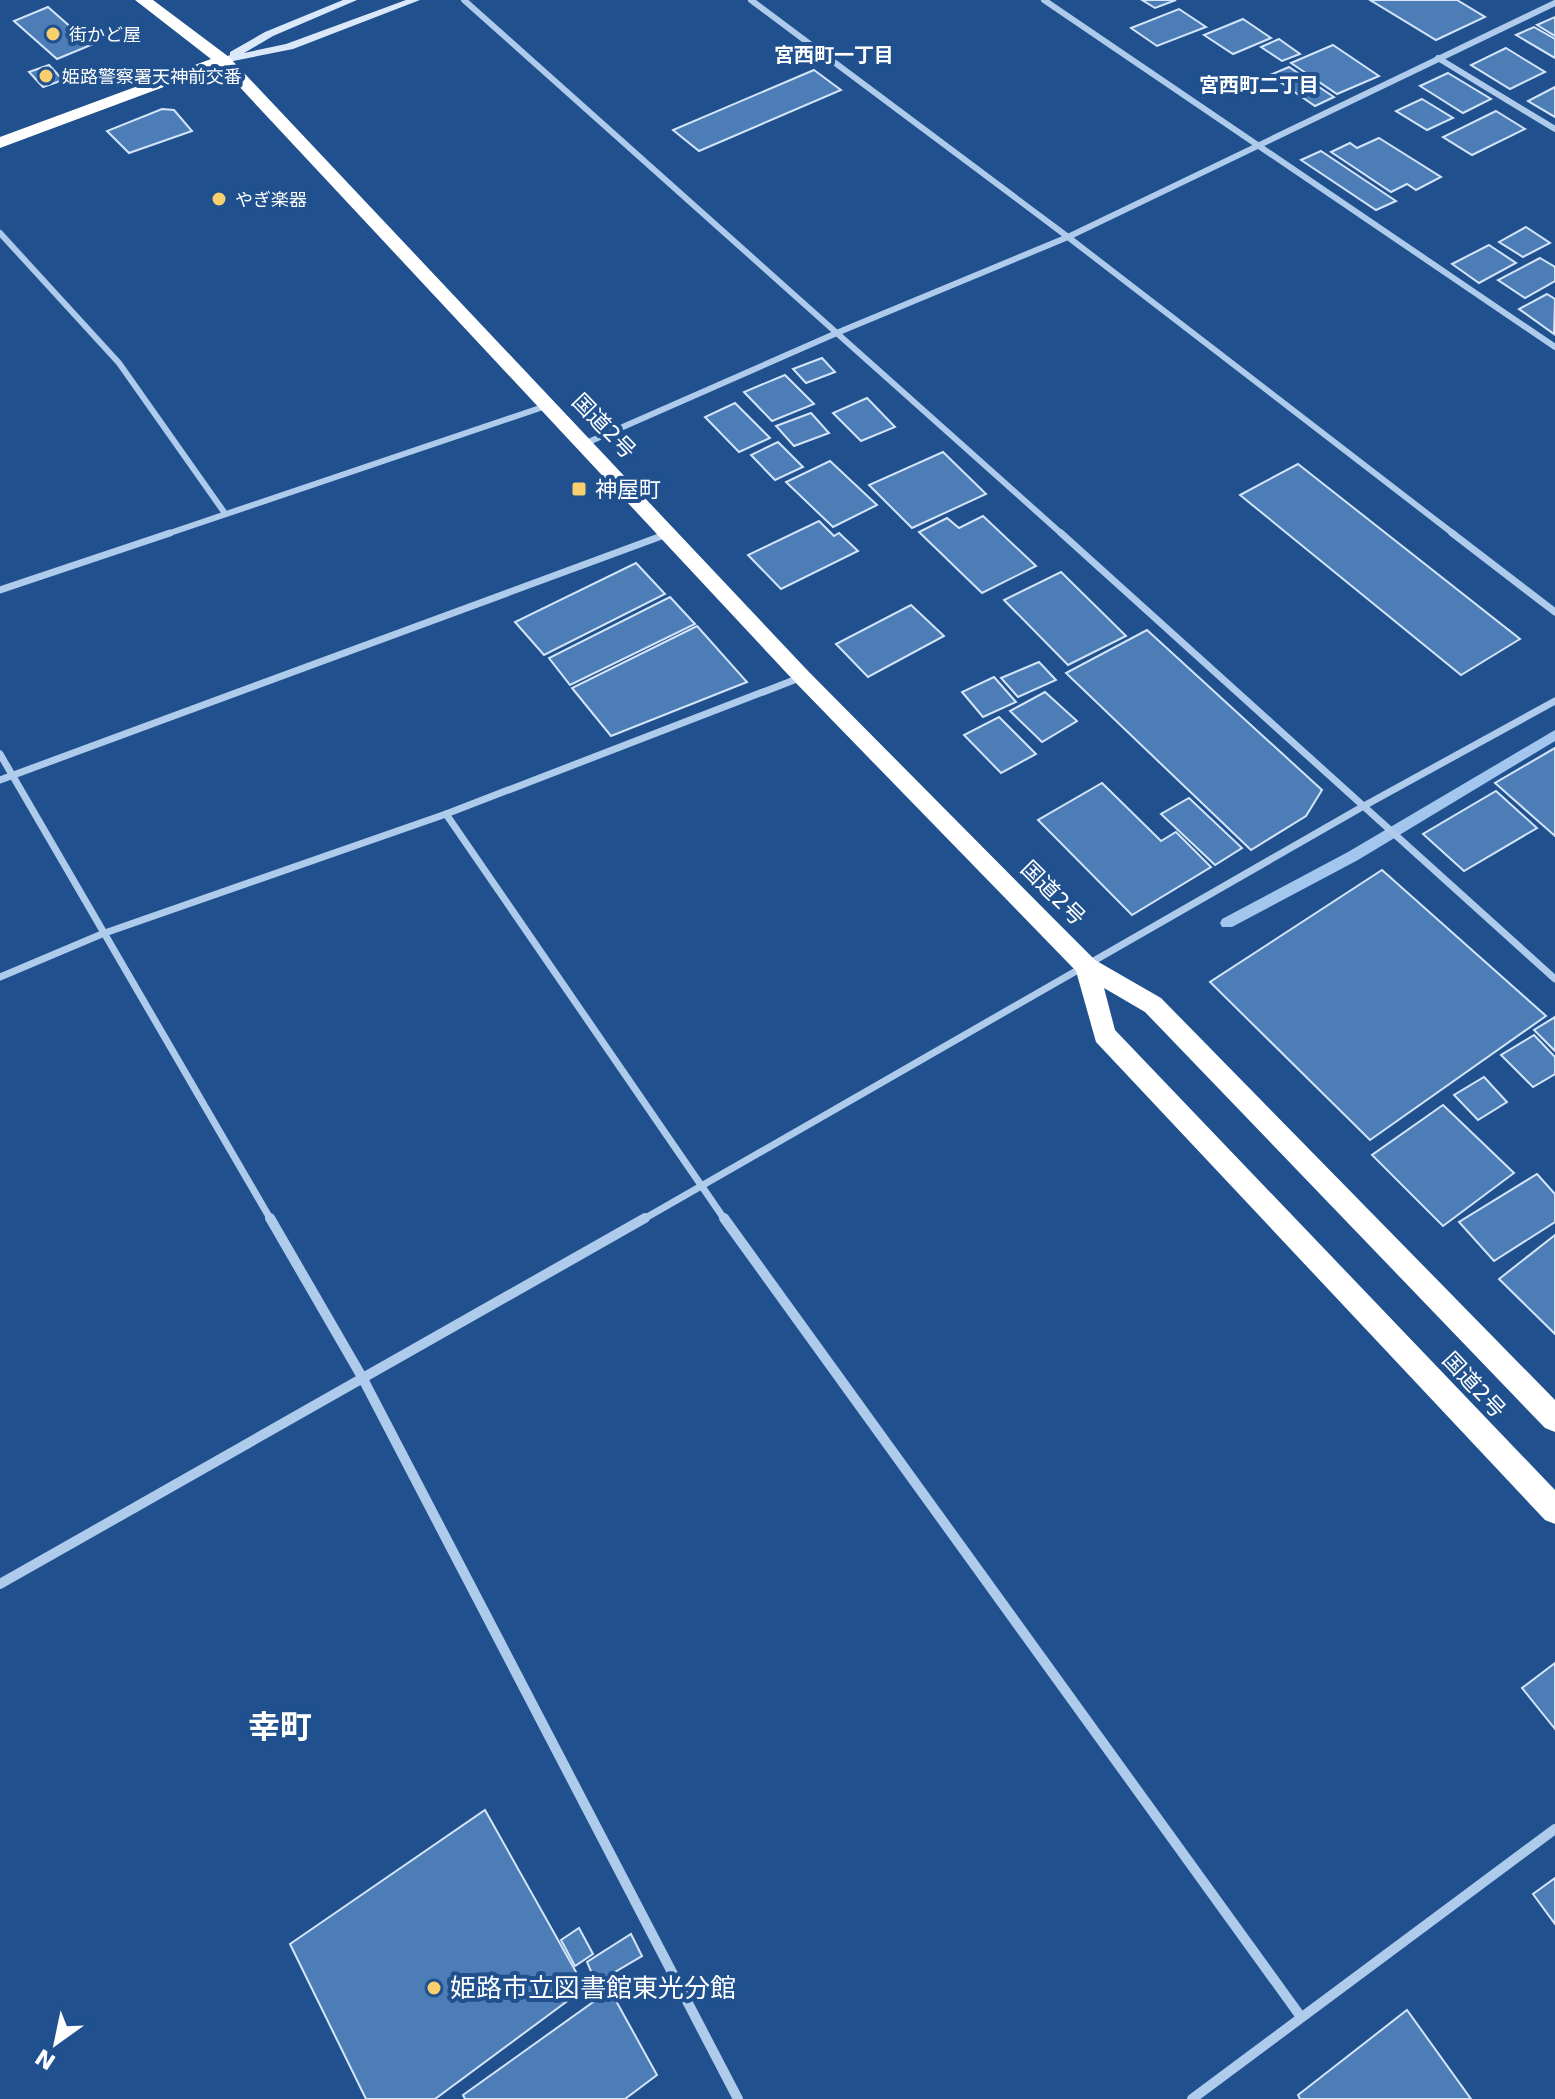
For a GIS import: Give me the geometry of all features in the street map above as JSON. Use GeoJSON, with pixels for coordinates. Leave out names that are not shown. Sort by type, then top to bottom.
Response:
{"type":"FeatureCollection","features":[{"type":"Feature","properties":{"kind":"highway","name":"国道2号"},"geometry":{"type":"LineString","coordinates":[[143,0],[223,60],[802,677],[1087,967],[1153,1005],[1555,1419]]}},
{"type":"Feature","properties":{"kind":"highway"},"geometry":{"type":"LineString","coordinates":[[0,143],[223,60]]}},
{"type":"Feature","properties":{"kind":"highway","name":"国道2号"},"geometry":{"type":"LineString","coordinates":[[1087,967],[1104,1035],[1555,1510]]}},
{"type":"Feature","properties":{"kind":"main road"},"geometry":{"type":"LineString","coordinates":[[223,60],[269,34],[352,0]]}},
{"type":"Feature","properties":{"kind":"main road"},"geometry":{"type":"LineString","coordinates":[[223,60],[289,47],[415,0]]}},
{"type":"Feature","properties":{"kind":"street"},"geometry":{"type":"LineString","coordinates":[[464,0],[839,332],[1555,979]]}},
{"type":"Feature","properties":{"kind":"street"},"geometry":{"type":"LineString","coordinates":[[751,0],[1068,237],[1555,612]]}},
{"type":"Feature","properties":{"kind":"street"},"geometry":{"type":"LineString","coordinates":[[1044,0],[1261,144],[1555,347]]}},
{"type":"Feature","properties":{"kind":"street"},"geometry":{"type":"LineString","coordinates":[[584,444],[839,332],[1068,237],[1555,3]]}},
{"type":"Feature","properties":{"kind":"street"},"geometry":{"type":"LineString","coordinates":[[1438,58],[1555,129]]}},
{"type":"Feature","properties":{"kind":"street"},"geometry":{"type":"LineString","coordinates":[[0,233],[119,363],[224,512]]}},
{"type":"Feature","properties":{"kind":"street"},"geometry":{"type":"LineString","coordinates":[[0,590],[546,406]]}},
{"type":"Feature","properties":{"kind":"street"},"geometry":{"type":"LineString","coordinates":[[0,780],[668,534]]}},
{"type":"Feature","properties":{"kind":"street"},"geometry":{"type":"LineString","coordinates":[[0,977],[102,934],[446,814],[802,677]]}},
{"type":"Feature","properties":{"kind":"street"},"geometry":{"type":"LineString","coordinates":[[0,1584],[1087,967],[1362,807],[1555,701]]}},
{"type":"Feature","properties":{"kind":"street"},"geometry":{"type":"LineString","coordinates":[[0,754],[362,1377],[738,2099]]}},
{"type":"Feature","properties":{"kind":"street"},"geometry":{"type":"LineString","coordinates":[[446,814],[701,1187],[1301,2017]]}},
{"type":"Feature","properties":{"kind":"street"},"geometry":{"type":"LineString","coordinates":[[1192,2099],[1555,1829]]}},
{"type":"Feature","properties":{"kind":"building"},"geometry":{"type":"Polygon","coordinates":[[[1142,0],[1176,0],[1155,8],[1142,0]]]}},
{"type":"Feature","properties":{"kind":"building"},"geometry":{"type":"Polygon","coordinates":[[[1370,0],[1457,0],[1485,17],[1436,40],[1370,0]]]}},
{"type":"Feature","properties":{"kind":"building"},"geometry":{"type":"Polygon","coordinates":[[[48,7],[91,45],[57,59],[14,21],[48,7]]]}},
{"type":"Feature","properties":{"kind":"building"},"geometry":{"type":"Polygon","coordinates":[[[1179,9],[1206,27],[1157,46],[1131,28],[1179,9]]]}},
{"type":"Feature","properties":{"kind":"building"},"geometry":{"type":"Polygon","coordinates":[[[1555,17],[1555,36],[1537,25],[1555,17]]]}},
{"type":"Feature","properties":{"kind":"building"},"geometry":{"type":"Polygon","coordinates":[[[1243,19],[1271,38],[1233,54],[1204,35],[1243,19]]]}},
{"type":"Feature","properties":{"kind":"building"},"geometry":{"type":"Polygon","coordinates":[[[1534,27],[1555,39],[1555,58],[1516,35],[1534,27]]]}},
{"type":"Feature","properties":{"kind":"building"},"geometry":{"type":"Polygon","coordinates":[[[1279,39],[1300,54],[1282,61],[1261,47],[1279,39]]]}},
{"type":"Feature","properties":{"kind":"building"},"geometry":{"type":"Polygon","coordinates":[[[1333,45],[1379,76],[1337,94],[1291,63],[1333,45]]]}},
{"type":"Feature","properties":{"kind":"building"},"geometry":{"type":"Polygon","coordinates":[[[1506,48],[1545,72],[1510,89],[1471,65],[1506,48]]]}},
{"type":"Feature","properties":{"kind":"building"},"geometry":{"type":"Polygon","coordinates":[[[49,65],[63,80],[43,87],[29,72],[49,65]]]}},
{"type":"Feature","properties":{"kind":"building"},"geometry":{"type":"Polygon","coordinates":[[[1289,67],[1334,97],[1315,106],[1270,75],[1289,67]]]}},
{"type":"Feature","properties":{"kind":"building"},"geometry":{"type":"Polygon","coordinates":[[[814,70],[841,90],[699,151],[673,130],[814,70]]]}},
{"type":"Feature","properties":{"kind":"building"},"geometry":{"type":"Polygon","coordinates":[[[1448,73],[1491,99],[1463,113],[1420,86],[1448,73]]]}},
{"type":"Feature","properties":{"kind":"building"},"geometry":{"type":"Polygon","coordinates":[[[1555,87],[1555,117],[1528,101],[1555,87]]]}},
{"type":"Feature","properties":{"kind":"building"},"geometry":{"type":"Polygon","coordinates":[[[1422,99],[1453,118],[1427,130],[1396,111],[1422,99]]]}},
{"type":"Feature","properties":{"kind":"building"},"geometry":{"type":"Polygon","coordinates":[[[162,109],[174,110],[192,131],[129,153],[107,131],[162,109]]]}},
{"type":"Feature","properties":{"kind":"building"},"geometry":{"type":"Polygon","coordinates":[[[1496,111],[1525,129],[1472,155],[1443,137],[1496,111]]]}},
{"type":"Feature","properties":{"kind":"building"},"geometry":{"type":"Polygon","coordinates":[[[1379,138],[1441,177],[1416,190],[1407,184],[1391,192],[1331,152],[1350,143],[1357,148],[1379,138]]]}},
{"type":"Feature","properties":{"kind":"building"},"geometry":{"type":"Polygon","coordinates":[[[1321,151],[1396,201],[1376,210],[1301,160],[1321,151]]]}},
{"type":"Feature","properties":{"kind":"building"},"geometry":{"type":"Polygon","coordinates":[[[1526,227],[1550,243],[1523,257],[1499,242],[1526,227]]]}},
{"type":"Feature","properties":{"kind":"building"},"geometry":{"type":"Polygon","coordinates":[[[1489,245],[1516,263],[1479,283],[1452,264],[1489,245]]]}},
{"type":"Feature","properties":{"kind":"building"},"geometry":{"type":"Polygon","coordinates":[[[1540,258],[1555,267],[1555,281],[1525,298],[1498,280],[1540,258]]]}},
{"type":"Feature","properties":{"kind":"building"},"geometry":{"type":"Polygon","coordinates":[[[1547,294],[1555,299],[1554,334],[1519,309],[1547,294]]]}},
{"type":"Feature","properties":{"kind":"building"},"geometry":{"type":"Polygon","coordinates":[[[822,358],[835,372],[806,383],[793,369],[822,358]]]}},
{"type":"Feature","properties":{"kind":"building"},"geometry":{"type":"Polygon","coordinates":[[[785,375],[814,404],[772,421],[744,392],[785,375]]]}},
{"type":"Feature","properties":{"kind":"building"},"geometry":{"type":"Polygon","coordinates":[[[867,398],[895,427],[861,441],[833,413],[867,398]]]}},
{"type":"Feature","properties":{"kind":"building"},"geometry":{"type":"Polygon","coordinates":[[[735,403],[770,438],[739,452],[705,417],[735,403]]]}},
{"type":"Feature","properties":{"kind":"building"},"geometry":{"type":"Polygon","coordinates":[[[811,413],[829,433],[794,446],[776,426],[811,413]]]}},
{"type":"Feature","properties":{"kind":"building"},"geometry":{"type":"Polygon","coordinates":[[[778,442],[803,467],[775,480],[751,455],[778,442]]]}},
{"type":"Feature","properties":{"kind":"building"},"geometry":{"type":"Polygon","coordinates":[[[943,452],[986,494],[912,528],[869,485],[943,452]]]}},
{"type":"Feature","properties":{"kind":"building"},"geometry":{"type":"Polygon","coordinates":[[[830,461],[877,505],[833,527],[786,482],[830,461]]]}},
{"type":"Feature","properties":{"kind":"building"},"geometry":{"type":"Polygon","coordinates":[[[1298,464],[1520,639],[1461,675],[1240,495],[1298,464]]]}},
{"type":"Feature","properties":{"kind":"building"},"geometry":{"type":"Polygon","coordinates":[[[983,516],[1036,566],[982,593],[919,532],[947,518],[959,528],[983,516]]]}},
{"type":"Feature","properties":{"kind":"building"},"geometry":{"type":"Polygon","coordinates":[[[819,521],[834,536],[839,533],[858,551],[781,589],[748,555],[819,521]]]}},
{"type":"Feature","properties":{"kind":"building"},"geometry":{"type":"Polygon","coordinates":[[[636,563],[665,594],[544,655],[515,622],[636,563]]]}},
{"type":"Feature","properties":{"kind":"building"},"geometry":{"type":"Polygon","coordinates":[[[1061,572],[1126,636],[1068,665],[1004,600],[1061,572]]]}},
{"type":"Feature","properties":{"kind":"building"},"geometry":{"type":"Polygon","coordinates":[[[670,597],[695,624],[570,685],[549,658],[670,597]]]}},
{"type":"Feature","properties":{"kind":"building"},"geometry":{"type":"Polygon","coordinates":[[[911,605],[944,636],[868,677],[836,644],[911,605]]]}},
{"type":"Feature","properties":{"kind":"building"},"geometry":{"type":"Polygon","coordinates":[[[697,626],[747,682],[611,736],[572,688],[697,626]]]}},
{"type":"Feature","properties":{"kind":"building"},"geometry":{"type":"Polygon","coordinates":[[[1147,630],[1322,790],[1306,816],[1251,850],[1066,673],[1147,630]]]}},
{"type":"Feature","properties":{"kind":"building"},"geometry":{"type":"Polygon","coordinates":[[[1039,662],[1056,680],[1018,697],[1001,678],[1039,662]]]}},
{"type":"Feature","properties":{"kind":"building"},"geometry":{"type":"Polygon","coordinates":[[[994,677],[1016,702],[983,717],[962,692],[994,677]]]}},
{"type":"Feature","properties":{"kind":"building"},"geometry":{"type":"Polygon","coordinates":[[[1045,692],[1077,721],[1042,742],[1010,711],[1045,692]]]}},
{"type":"Feature","properties":{"kind":"building"},"geometry":{"type":"Polygon","coordinates":[[[999,717],[1036,754],[1001,773],[964,735],[999,717]]]}},
{"type":"Feature","properties":{"kind":"building"},"geometry":{"type":"Polygon","coordinates":[[[1555,748],[1555,836],[1495,783],[1555,748]]]}},
{"type":"Feature","properties":{"kind":"building"},"geometry":{"type":"Polygon","coordinates":[[[1102,783],[1161,841],[1176,832],[1211,867],[1132,915],[1038,820],[1102,783]]]}},
{"type":"Feature","properties":{"kind":"building"},"geometry":{"type":"Polygon","coordinates":[[[1496,791],[1537,828],[1464,871],[1423,834],[1496,791]]]}},
{"type":"Feature","properties":{"kind":"building"},"geometry":{"type":"Polygon","coordinates":[[[1189,798],[1242,848],[1215,865],[1161,814],[1189,798]]]}},
{"type":"Feature","properties":{"kind":"building"},"geometry":{"type":"Polygon","coordinates":[[[1382,870],[1546,1016],[1370,1140],[1210,982],[1382,870]]]}},
{"type":"Feature","properties":{"kind":"building"},"geometry":{"type":"Polygon","coordinates":[[[1555,1017],[1555,1051],[1534,1030],[1555,1017]]]}},
{"type":"Feature","properties":{"kind":"building"},"geometry":{"type":"Polygon","coordinates":[[[1534,1035],[1555,1057],[1555,1074],[1533,1087],[1501,1055],[1534,1035]]]}},
{"type":"Feature","properties":{"kind":"building"},"geometry":{"type":"Polygon","coordinates":[[[1484,1077],[1507,1102],[1478,1120],[1454,1095],[1484,1077]]]}},
{"type":"Feature","properties":{"kind":"building"},"geometry":{"type":"Polygon","coordinates":[[[1443,1105],[1514,1173],[1443,1226],[1372,1155],[1443,1105]]]}},
{"type":"Feature","properties":{"kind":"building"},"geometry":{"type":"Polygon","coordinates":[[[1537,1174],[1555,1194],[1555,1222],[1494,1261],[1459,1222],[1537,1174]]]}},
{"type":"Feature","properties":{"kind":"building"},"geometry":{"type":"Polygon","coordinates":[[[1555,1235],[1555,1334],[1499,1279],[1555,1235]]]}},
{"type":"Feature","properties":{"kind":"building"},"geometry":{"type":"Polygon","coordinates":[[[1555,1663],[1555,1729],[1522,1688],[1555,1663]]]}},
{"type":"Feature","properties":{"kind":"building"},"geometry":{"type":"Polygon","coordinates":[[[485,1810],[585,1988],[435,2099],[366,2099],[290,1944],[485,1810]]]}},
{"type":"Feature","properties":{"kind":"building"},"geometry":{"type":"Polygon","coordinates":[[[1555,1878],[1555,1924],[1533,1894],[1555,1878]]]}},
{"type":"Feature","properties":{"kind":"building"},"geometry":{"type":"Polygon","coordinates":[[[579,1928],[593,1954],[575,1966],[561,1940],[579,1928]]]}},
{"type":"Feature","properties":{"kind":"building"},"geometry":{"type":"Polygon","coordinates":[[[631,1934],[642,1956],[596,1983],[587,1962],[631,1934]]]}},
{"type":"Feature","properties":{"kind":"building"},"geometry":{"type":"Polygon","coordinates":[[[610,1990],[657,2075],[625,2099],[465,2099],[463,2095],[610,1990]]]}},
{"type":"Feature","properties":{"kind":"building"},"geometry":{"type":"Polygon","coordinates":[[[1407,2010],[1471,2099],[1300,2099],[1298,2095],[1407,2010]]]}},
{"type":"Feature","properties":{"kind":"waterway"},"geometry":{"type":"LineString","coordinates":[[1227,923],[1353,856],[1555,735]]}},
{"type":"Feature","properties":{"kind":"place","name":"街かど屋"},"geometry":{"type":"Point","coordinates":[53,34]}},
{"type":"Feature","properties":{"kind":"place","name":"姫路警察署天神前交番"},"geometry":{"type":"Point","coordinates":[46,76]}},
{"type":"Feature","properties":{"kind":"place","name":"やぎ楽器"},"geometry":{"type":"Point","coordinates":[219,199]}},
{"type":"Feature","properties":{"kind":"place","name":"神屋町"},"geometry":{"type":"Point","coordinates":[579,489]}},
{"type":"Feature","properties":{"kind":"place","name":"姫路市立図書館東光分館"},"geometry":{"type":"Point","coordinates":[434,1988]}},
{"type":"Feature","properties":{"kind":"district","name":"宮西町一丁目"},"geometry":{"type":"Point","coordinates":[834,55]}},
{"type":"Feature","properties":{"kind":"district","name":"宮西町二丁目"},"geometry":{"type":"Point","coordinates":[1259,85]}},
{"type":"Feature","properties":{"kind":"district","name":"幸町"},"geometry":{"type":"Point","coordinates":[280,1727]}}]}
